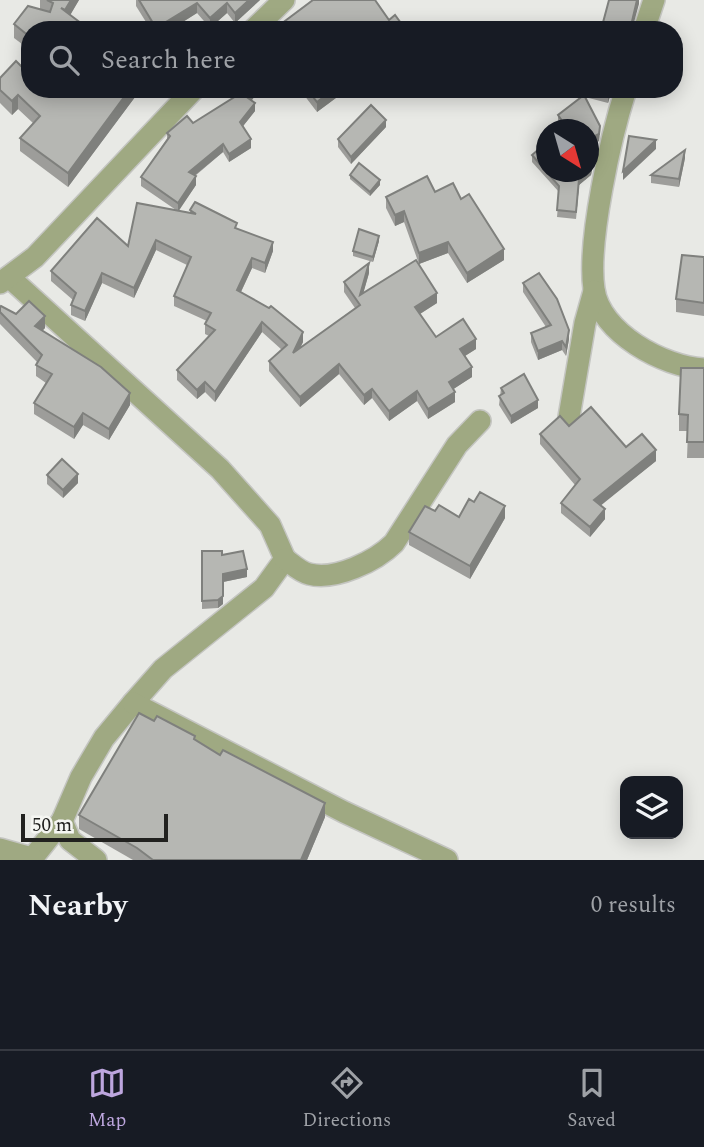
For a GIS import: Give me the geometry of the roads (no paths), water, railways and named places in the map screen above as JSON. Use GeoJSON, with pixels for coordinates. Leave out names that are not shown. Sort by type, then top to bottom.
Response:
{"type":"FeatureCollection","features":[{"type":"Feature","properties":{"kind":"street"},"geometry":{"type":"LineString","coordinates":[[262,21],[284,0]]}},
{"type":"Feature","properties":{"kind":"street"},"geometry":{"type":"LineString","coordinates":[[647,21],[654,0]]}},
{"type":"Feature","properties":{"kind":"street"},"geometry":{"type":"LineString","coordinates":[[185,98],[35,257],[5,280],[220,469],[270,525],[285,559],[305,573],[322,576],[381,556],[394,543],[457,445],[480,421]]}},
{"type":"Feature","properties":{"kind":"street"},"geometry":{"type":"LineString","coordinates":[[569,417],[585,323],[594,290],[594,245],[601,201],[624,98]]}},
{"type":"Feature","properties":{"kind":"street"},"geometry":{"type":"LineString","coordinates":[[594,290],[603,310],[640,348],[666,361],[704,369]]}},
{"type":"Feature","properties":{"kind":"street"},"geometry":{"type":"LineString","coordinates":[[0,849],[31,859],[62,821],[81,777],[104,738],[163,669],[264,588],[285,559]]}},
{"type":"Feature","properties":{"kind":"street"},"geometry":{"type":"LineString","coordinates":[[134,703],[344,811],[447,860]]}},
{"type":"Feature","properties":{"kind":"street"},"geometry":{"type":"LineString","coordinates":[[62,821],[70,840],[96,860]]}}]}
